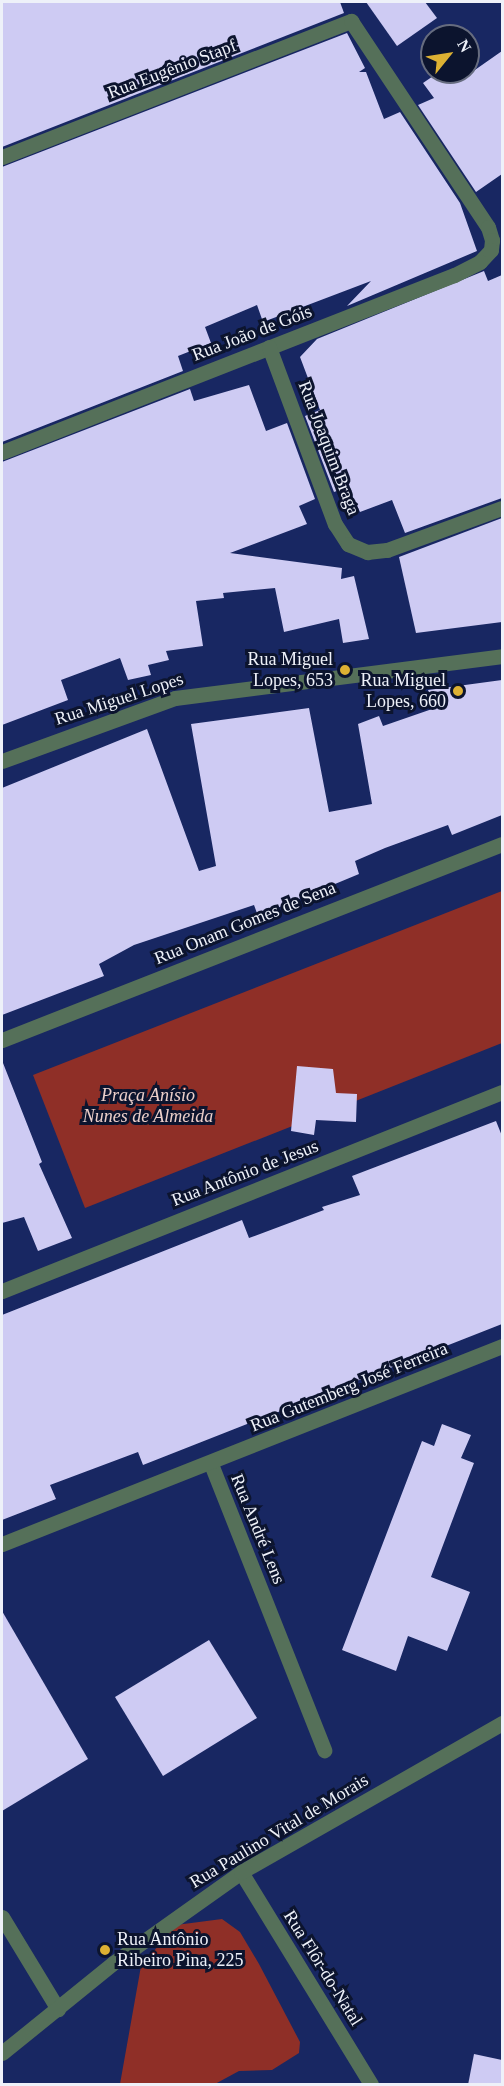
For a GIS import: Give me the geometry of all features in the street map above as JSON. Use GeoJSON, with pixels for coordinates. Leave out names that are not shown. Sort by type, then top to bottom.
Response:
{"type":"FeatureCollection","features":[{"type":"Feature","properties":{"kind":"street","name":"Rua Eugênio Stapf"},"geometry":{"type":"LineString","coordinates":[[2,157],[344,22],[357,25],[488,227]]}},
{"type":"Feature","properties":{"kind":"street","name":"Rua João de Góis"},"geometry":{"type":"LineString","coordinates":[[2,452],[480,262],[491,250],[488,227]]}},
{"type":"Feature","properties":{"kind":"street","name":"Rua Joaquim Braga"},"geometry":{"type":"LineString","coordinates":[[269,347],[335,524],[348,544],[367,552],[387,550],[502,508]]}},
{"type":"Feature","properties":{"kind":"street","name":"Rua Miguel Lopes"},"geometry":{"type":"LineString","coordinates":[[2,761],[175,698],[502,656]]}},
{"type":"Feature","properties":{"kind":"street","name":"Rua Onam Gomes de Sena"},"geometry":{"type":"LineString","coordinates":[[2,1040],[502,844]]}},
{"type":"Feature","properties":{"kind":"street","name":"Rua Antônio de Jesus"},"geometry":{"type":"LineString","coordinates":[[2,1291],[502,1092]]}},
{"type":"Feature","properties":{"kind":"street","name":"Rua Gutemberg José Ferreira"},"geometry":{"type":"LineString","coordinates":[[210,1464],[502,1346]]}},
{"type":"Feature","properties":{"kind":"street","name":"Rua André Lens"},"geometry":{"type":"LineString","coordinates":[[2,1544],[210,1464],[324,1750]]}},
{"type":"Feature","properties":{"kind":"street","name":"Rua Paulino Vital de Morais"},"geometry":{"type":"LineString","coordinates":[[2,2053],[164,1925],[241,1872],[502,1723]]}},
{"type":"Feature","properties":{"kind":"street","name":"Rua Flôr-do-Natal"},"geometry":{"type":"LineString","coordinates":[[241,1872],[371,2085]]}},
{"type":"Feature","properties":{"kind":"street"},"geometry":{"type":"LineString","coordinates":[[2,1917],[58,2009]]}},
{"type":"Feature","properties":{"kind":"green space","name":"Praça Anísio Nunes de Almeida"},"geometry":{"type":"Polygon","coordinates":[[[502,891],[502,1043],[85,1208],[33,1075],[502,891]]]}},
{"type":"Feature","properties":{"kind":"green space"},"geometry":{"type":"Polygon","coordinates":[[[222,1919],[240,1932],[259,1964],[300,2042],[299,2053],[272,2070],[239,2071],[215,2084],[120,2084],[141,1966],[176,1925],[222,1919]]]}},
{"type":"Feature","properties":{"kind":"building"},"geometry":{"type":"Polygon","coordinates":[[[2,2],[340,2],[344,13],[2,147],[2,2]]]}},
{"type":"Feature","properties":{"kind":"building"},"geometry":{"type":"Polygon","coordinates":[[[366,2],[425,2],[437,18],[428,24],[420,24],[420,30],[397,46],[366,2]]]}},
{"type":"Feature","properties":{"kind":"building"},"geometry":{"type":"Polygon","coordinates":[[[347,33],[365,68],[359,72],[366,72],[384,119],[400,112],[460,203],[477,251],[347,306],[371,281],[263,322],[257,305],[205,327],[211,343],[178,356],[183,371],[2,442],[2,167],[347,33]]]}},
{"type":"Feature","properties":{"kind":"building"},"geometry":{"type":"Polygon","coordinates":[[[502,51],[502,174],[476,192],[418,105],[434,98],[424,84],[480,84],[480,66],[502,51]]]}},
{"type":"Feature","properties":{"kind":"building"},"geometry":{"type":"Polygon","coordinates":[[[484,271],[488,281],[502,275],[502,498],[405,533],[392,500],[360,512],[348,487],[334,492],[305,416],[320,410],[300,357],[317,339],[484,271]]]}},
{"type":"Feature","properties":{"kind":"building"},"geometry":{"type":"Polygon","coordinates":[[[249,385],[266,431],[287,423],[315,499],[299,506],[307,524],[230,553],[342,568],[341,579],[354,576],[369,639],[343,643],[339,619],[284,632],[275,588],[223,593],[224,598],[196,601],[203,646],[166,651],[169,660],[148,665],[151,675],[128,680],[120,658],[61,680],[68,700],[2,725],[2,462],[190,389],[194,401],[249,385]]]}},
{"type":"Feature","properties":{"kind":"building"},"geometry":{"type":"Polygon","coordinates":[[[502,518],[502,622],[416,633],[399,557],[502,518]]]}},
{"type":"Feature","properties":{"kind":"building"},"geometry":{"type":"Polygon","coordinates":[[[502,680],[502,815],[452,835],[448,825],[385,848],[355,861],[359,874],[258,916],[254,905],[134,945],[99,964],[104,976],[2,1015],[2,788],[147,729],[199,871],[216,866],[191,724],[309,708],[329,812],[372,804],[358,724],[379,716],[383,726],[435,708],[428,690],[502,680]]]}},
{"type":"Feature","properties":{"kind":"building"},"geometry":{"type":"Polygon","coordinates":[[[3,1063],[42,1162],[39,1164],[72,1238],[38,1251],[24,1217],[2,1223],[3,1063]]]}},
{"type":"Feature","properties":{"kind":"building"},"geometry":{"type":"Polygon","coordinates":[[[297,1066],[333,1069],[336,1093],[357,1094],[356,1122],[316,1120],[314,1135],[291,1131],[297,1066]]]}},
{"type":"Feature","properties":{"kind":"building"},"geometry":{"type":"Polygon","coordinates":[[[496,1121],[502,1136],[502,1324],[143,1465],[138,1452],[50,1485],[56,1499],[2,1520],[2,1315],[242,1220],[249,1238],[324,1210],[322,1207],[360,1195],[352,1176],[496,1121]]]}},
{"type":"Feature","properties":{"kind":"building"},"geometry":{"type":"Polygon","coordinates":[[[442,1424],[471,1435],[461,1458],[474,1463],[431,1577],[470,1592],[447,1651],[408,1636],[396,1671],[342,1650],[422,1441],[434,1446],[442,1424]]]}},
{"type":"Feature","properties":{"kind":"building"},"geometry":{"type":"Polygon","coordinates":[[[2,1611],[88,1759],[2,1811],[2,1611]]]}},
{"type":"Feature","properties":{"kind":"building"},"geometry":{"type":"Polygon","coordinates":[[[209,1640],[257,1718],[163,1776],[115,1697],[209,1640]]]}},
{"type":"Feature","properties":{"kind":"building"},"geometry":{"type":"Polygon","coordinates":[[[474,2054],[502,2060],[502,2085],[468,2085],[474,2054]]]}},
{"type":"Feature","properties":{"kind":"place","name":"Rua Miguel Lopes, 653"},"geometry":{"type":"Point","coordinates":[345,670]}},
{"type":"Feature","properties":{"kind":"place","name":"Rua Miguel Lopes, 660"},"geometry":{"type":"Point","coordinates":[458,691]}},
{"type":"Feature","properties":{"kind":"place","name":"Rua Antônio Ribeiro Pina, 225"},"geometry":{"type":"Point","coordinates":[105,1950]}}]}
